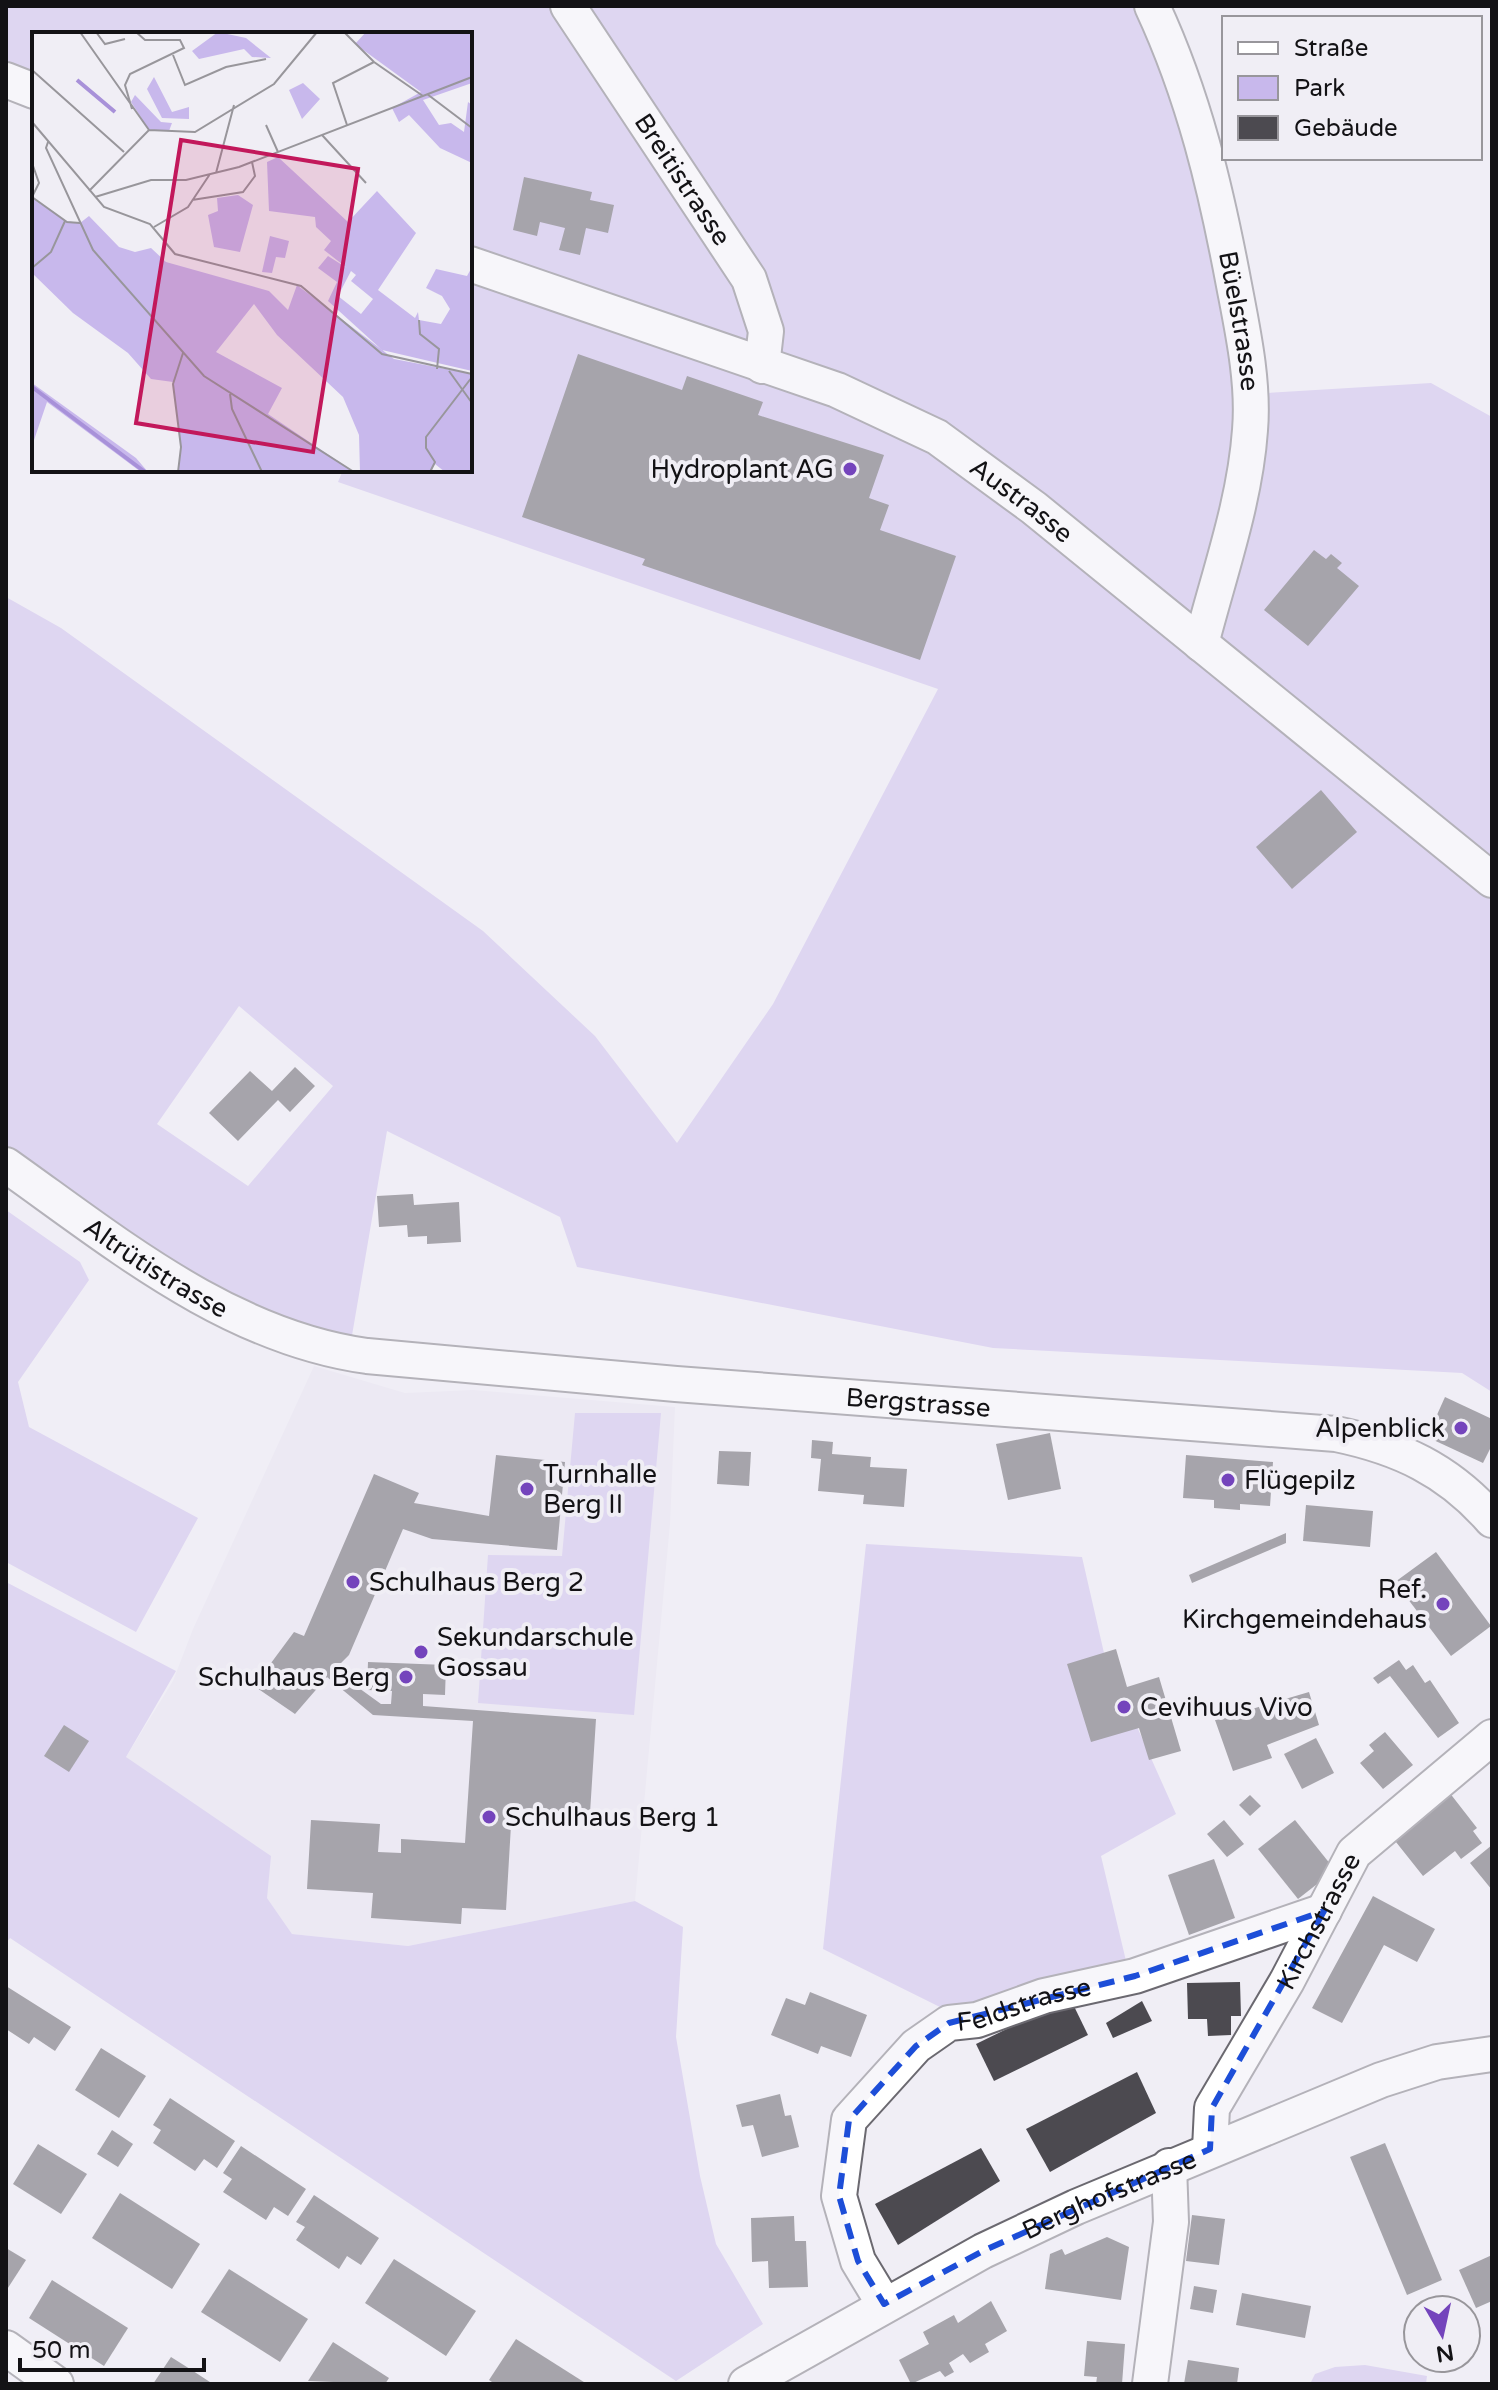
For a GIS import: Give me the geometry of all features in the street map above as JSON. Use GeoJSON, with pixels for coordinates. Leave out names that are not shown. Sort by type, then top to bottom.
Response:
{"type":"FeatureCollection","features":[{"type":"Feature","properties":{"kind":"street","name":"Breitistrasse"},"geometry":{"type":"LineString","coordinates":[[568,6],[749,279],[766,331],[762,366]]}},
{"type":"Feature","properties":{"kind":"street","name":"Büelstrasse"},"geometry":{"type":"LineString","coordinates":[[1152,6],[1184,77],[1209,166],[1236,294],[1250,395],[1247,455],[1201,644]]}},
{"type":"Feature","properties":{"kind":"street"},"geometry":{"type":"LineString","coordinates":[[6,80],[32,90]]}},
{"type":"Feature","properties":{"kind":"street","name":"Austrasse"},"geometry":{"type":"LineString","coordinates":[[472,265],[891,412],[960,452],[1492,880]]}},
{"type":"Feature","properties":{"kind":"street","name":"Altrütistrasse"},"geometry":{"type":"LineString","coordinates":[[6,1165],[190,1292],[277,1333],[319,1347]]}},
{"type":"Feature","properties":{"kind":"street","name":"Bergstrasse"},"geometry":{"type":"LineString","coordinates":[[319,1347],[367,1356],[676,1384],[1336,1434],[1397,1449],[1422,1462],[1466,1492],[1492,1520]]}},
{"type":"Feature","properties":{"kind":"street","name":"Kirchstrasse"},"geometry":{"type":"LineString","coordinates":[[1210,2149],[1212,2108],[1361,1845],[1492,1737]]}},
{"type":"Feature","properties":{"kind":"street","name":"Feldstrasse"},"geometry":{"type":"LineString","coordinates":[[884,2304],[858,2261],[839,2196],[849,2120],[916,2046],[949,2023],[977,2020],[1044,1996],[1135,1976],[1324,1911]]}},
{"type":"Feature","properties":{"kind":"street","name":"Berghofstrasse"},"geometry":{"type":"LineString","coordinates":[[746,2384],[884,2304],[1028,2228],[1169,2166],[1405,2071],[1492,2054]]}},
{"type":"Feature","properties":{"kind":"street"},"geometry":{"type":"LineString","coordinates":[[1150,2384],[1171,2222],[1169,2166]]}},
{"type":"Feature","properties":{"kind":"street"},"geometry":{"type":"LineString","coordinates":[[6,2348],[56,2384]]}},
{"type":"Feature","properties":{"kind":"highlighted area"},"geometry":{"type":"Polygon","coordinates":[[[1324,1911],[1212,2108],[1210,2149],[983,2251],[884,2304],[858,2261],[839,2196],[849,2120],[916,2046],[949,2023],[1135,1976],[1324,1911]]]}},
{"type":"Feature","properties":{"kind":"shaded area","name":"Sekundarschule Gossau"},"geometry":{"type":"Polygon","coordinates":[[[314,1366],[405,1393],[473,1390],[675,1407],[670,1524],[635,1901],[408,1946],[292,1934],[267,1898],[126,1757],[173,1681],[193,1629],[314,1366]]]}},
{"type":"Feature","properties":{"kind":"green space"},"geometry":{"type":"Polygon","coordinates":[[[6,6],[1152,6],[1250,394],[1431,383],[1492,417],[1492,1392],[1462,1373],[993,1348],[577,1267],[560,1217],[387,1131],[349,1353],[319,1347],[6,1165],[6,597],[61,628],[483,931],[595,1036],[677,1143],[773,1004],[938,689],[338,482],[342,472],[472,472],[472,32],[32,32],[32,90],[6,80],[6,6]],[[239,1006],[157,1124],[248,1186],[333,1086],[239,1006]]]}},
{"type":"Feature","properties":{"kind":"green space"},"geometry":{"type":"Polygon","coordinates":[[[6,1210],[80,1262],[89,1280],[18,1382],[29,1427],[198,1518],[136,1632],[6,1562],[6,1210]]]}},
{"type":"Feature","properties":{"kind":"green space"},"geometry":{"type":"Polygon","coordinates":[[[575,1413],[661,1413],[634,1715],[478,1703],[488,1555],[562,1556],[575,1413]]]}},
{"type":"Feature","properties":{"kind":"green space"},"geometry":{"type":"Polygon","coordinates":[[[866,1544],[1082,1557],[1104,1653],[1176,1814],[1101,1856],[1127,1965],[952,2013],[823,1949],[866,1544]]]}},
{"type":"Feature","properties":{"kind":"green space"},"geometry":{"type":"Polygon","coordinates":[[[6,1582],[176,1671],[126,1757],[271,1856],[267,1898],[292,1934],[408,1946],[635,1901],[683,1927],[676,2037],[700,2176],[716,2244],[763,2324],[676,2381],[10,1938],[6,1943],[6,1582]]]}},
{"type":"Feature","properties":{"kind":"green space"},"geometry":{"type":"Polygon","coordinates":[[[1365,2365],[1427,2376],[1426,2384],[1310,2384],[1315,2374],[1335,2367],[1365,2365]]]}},
{"type":"Feature","properties":{"kind":"building"},"geometry":{"type":"Polygon","coordinates":[[[524,177],[592,192],[590,200],[614,205],[608,233],[586,228],[580,255],[559,250],[565,228],[540,222],[537,236],[513,230],[524,177]]]}},
{"type":"Feature","properties":{"kind":"building"},"geometry":{"type":"Polygon","coordinates":[[[578,354],[682,390],[687,376],[763,402],[758,415],[884,455],[869,498],[889,505],[880,530],[956,556],[920,660],[642,565],[645,559],[522,517],[578,354]]]}},
{"type":"Feature","properties":{"kind":"building"},"geometry":{"type":"Polygon","coordinates":[[[1314,550],[1326,559],[1331,554],[1342,563],[1337,568],[1359,586],[1308,646],[1264,610],[1314,550]]]}},
{"type":"Feature","properties":{"kind":"building"},"geometry":{"type":"Polygon","coordinates":[[[1321,790],[1357,832],[1292,889],[1256,847],[1321,790]]]}},
{"type":"Feature","properties":{"kind":"building"},"geometry":{"type":"Polygon","coordinates":[[[295,1067],[315,1086],[290,1112],[278,1100],[238,1141],[209,1113],[250,1071],[272,1091],[295,1067]]]}},
{"type":"Feature","properties":{"kind":"building"},"geometry":{"type":"Polygon","coordinates":[[[413,1194],[414,1205],[459,1202],[461,1242],[427,1244],[427,1236],[408,1237],[407,1225],[379,1227],[377,1196],[413,1194]]]}},
{"type":"Feature","properties":{"kind":"building","name":"Alpenblick"},"geometry":{"type":"Polygon","coordinates":[[[1445,1397],[1492,1419],[1492,1445],[1483,1463],[1427,1437],[1445,1397]]]}},
{"type":"Feature","properties":{"kind":"building"},"geometry":{"type":"Polygon","coordinates":[[[1050,1433],[1061,1489],[1008,1500],[996,1444],[1050,1433]]]}},
{"type":"Feature","properties":{"kind":"building"},"geometry":{"type":"Polygon","coordinates":[[[812,1440],[833,1442],[832,1454],[871,1457],[870,1467],[907,1469],[904,1507],[863,1504],[864,1495],[818,1491],[821,1459],[811,1458],[812,1440]]]}},
{"type":"Feature","properties":{"kind":"building"},"geometry":{"type":"Polygon","coordinates":[[[719,1451],[751,1452],[749,1486],[717,1484],[719,1451]]]}},
{"type":"Feature","properties":{"kind":"building"},"geometry":{"type":"Polygon","coordinates":[[[496,1455],[565,1462],[557,1550],[432,1539],[403,1529],[349,1655],[334,1670],[381,1704],[391,1704],[392,1691],[367,1690],[368,1662],[446,1665],[445,1695],[423,1694],[423,1706],[596,1719],[590,1813],[512,1808],[506,1910],[462,1908],[461,1924],[371,1918],[373,1893],[307,1889],[311,1820],[380,1824],[378,1852],[401,1853],[401,1839],[465,1843],[473,1721],[373,1715],[327,1677],[295,1714],[254,1686],[294,1632],[304,1636],[374,1474],[419,1493],[414,1503],[489,1516],[496,1455]]]}},
{"type":"Feature","properties":{"kind":"building","name":"Flügepilz"},"geometry":{"type":"Polygon","coordinates":[[[1186,1455],[1273,1462],[1270,1506],[1240,1504],[1240,1510],[1214,1508],[1214,1500],[1183,1498],[1186,1455]]]}},
{"type":"Feature","properties":{"kind":"building"},"geometry":{"type":"Polygon","coordinates":[[[1306,1505],[1373,1511],[1370,1547],[1303,1541],[1306,1505]]]}},
{"type":"Feature","properties":{"kind":"building"},"geometry":{"type":"Polygon","coordinates":[[[1286,1533],[1286,1543],[1192,1583],[1189,1575],[1286,1533]]]}},
{"type":"Feature","properties":{"kind":"building","name":"Ref. Kirchgemeindehaus"},"geometry":{"type":"Polygon","coordinates":[[[1436,1552],[1491,1626],[1451,1656],[1395,1582],[1436,1552]]]}},
{"type":"Feature","properties":{"kind":"building","name":"Cevihuus Vivo"},"geometry":{"type":"Polygon","coordinates":[[[1116,1649],[1127,1687],[1159,1677],[1181,1751],[1149,1760],[1139,1728],[1091,1742],[1067,1664],[1116,1649]]]}},
{"type":"Feature","properties":{"kind":"building"},"geometry":{"type":"Polygon","coordinates":[[[1399,1660],[1406,1670],[1413,1665],[1425,1683],[1430,1680],[1459,1723],[1438,1738],[1390,1676],[1378,1684],[1373,1678],[1399,1660]]]}},
{"type":"Feature","properties":{"kind":"building"},"geometry":{"type":"Polygon","coordinates":[[[1309,1692],[1319,1725],[1267,1745],[1272,1758],[1233,1771],[1215,1720],[1309,1692]]]}},
{"type":"Feature","properties":{"kind":"building"},"geometry":{"type":"Polygon","coordinates":[[[64,1725],[89,1741],[69,1772],[44,1756],[64,1725]]]}},
{"type":"Feature","properties":{"kind":"building"},"geometry":{"type":"Polygon","coordinates":[[[1385,1732],[1413,1765],[1383,1789],[1360,1763],[1374,1751],[1369,1745],[1385,1732]]]}},
{"type":"Feature","properties":{"kind":"building"},"geometry":{"type":"Polygon","coordinates":[[[1316,1738],[1334,1773],[1302,1789],[1284,1754],[1316,1738]]]}},
{"type":"Feature","properties":{"kind":"building"},"geometry":{"type":"Polygon","coordinates":[[[1449,1792],[1477,1828],[1473,1831],[1482,1843],[1461,1859],[1455,1851],[1423,1876],[1392,1837],[1449,1792]]]}},
{"type":"Feature","properties":{"kind":"building"},"geometry":{"type":"Polygon","coordinates":[[[1250,1795],[1261,1806],[1250,1816],[1239,1805],[1250,1795]]]}},
{"type":"Feature","properties":{"kind":"building"},"geometry":{"type":"Polygon","coordinates":[[[1224,1820],[1244,1844],[1227,1857],[1207,1834],[1224,1820]]]}},
{"type":"Feature","properties":{"kind":"building"},"geometry":{"type":"Polygon","coordinates":[[[1295,1820],[1335,1870],[1298,1899],[1258,1849],[1295,1820]]]}},
{"type":"Feature","properties":{"kind":"building"},"geometry":{"type":"Polygon","coordinates":[[[1492,1845],[1492,1890],[1470,1863],[1492,1845]]]}},
{"type":"Feature","properties":{"kind":"building"},"geometry":{"type":"Polygon","coordinates":[[[1214,1859],[1235,1918],[1189,1935],[1168,1875],[1214,1859]]]}},
{"type":"Feature","properties":{"kind":"building"},"geometry":{"type":"Polygon","coordinates":[[[1373,1896],[1435,1929],[1417,1962],[1384,1945],[1342,2023],[1312,2008],[1373,1896]]]}},
{"type":"Feature","properties":{"kind":"building"},"geometry":{"type":"Polygon","coordinates":[[[1240,1982],[1241,2016],[1231,2016],[1231,2035],[1208,2036],[1207,2019],[1188,2019],[1187,1983],[1240,1982]]]}},
{"type":"Feature","properties":{"kind":"building"},"geometry":{"type":"Polygon","coordinates":[[[6,1986],[71,2027],[55,2051],[34,2037],[29,2044],[6,2029],[6,1986]]]}},
{"type":"Feature","properties":{"kind":"building"},"geometry":{"type":"Polygon","coordinates":[[[810,1992],[867,2015],[851,2057],[821,2046],[818,2054],[771,2035],[786,1998],[805,2005],[810,1992]]]}},
{"type":"Feature","properties":{"kind":"building"},"geometry":{"type":"Polygon","coordinates":[[[1070,1998],[1088,2035],[994,2081],[976,2044],[1070,1998]]]}},
{"type":"Feature","properties":{"kind":"building"},"geometry":{"type":"Polygon","coordinates":[[[1142,2001],[1152,2021],[1113,2038],[1106,2023],[1142,2001]]]}},
{"type":"Feature","properties":{"kind":"building"},"geometry":{"type":"Polygon","coordinates":[[[101,2048],[146,2076],[119,2118],[75,2090],[101,2048]]]}},
{"type":"Feature","properties":{"kind":"building"},"geometry":{"type":"Polygon","coordinates":[[[1137,2072],[1156,2113],[1050,2172],[1026,2129],[1137,2072]]]}},
{"type":"Feature","properties":{"kind":"building"},"geometry":{"type":"Polygon","coordinates":[[[780,2094],[785,2116],[791,2115],[799,2147],[762,2157],[753,2125],[742,2127],[736,2105],[780,2094]]]}},
{"type":"Feature","properties":{"kind":"building"},"geometry":{"type":"Polygon","coordinates":[[[170,2098],[235,2141],[217,2168],[204,2159],[195,2171],[153,2143],[161,2130],[153,2125],[170,2098]]]}},
{"type":"Feature","properties":{"kind":"building"},"geometry":{"type":"Polygon","coordinates":[[[112,2130],[133,2144],[118,2167],[97,2154],[112,2130]]]}},
{"type":"Feature","properties":{"kind":"building"},"geometry":{"type":"Polygon","coordinates":[[[1385,2143],[1442,2280],[1407,2294],[1350,2157],[1385,2143]]]}},
{"type":"Feature","properties":{"kind":"building"},"geometry":{"type":"Polygon","coordinates":[[[38,2144],[87,2174],[61,2214],[13,2184],[38,2144]]]}},
{"type":"Feature","properties":{"kind":"building"},"geometry":{"type":"Polygon","coordinates":[[[241,2146],[306,2189],[288,2216],[274,2207],[266,2220],[223,2192],[232,2179],[223,2173],[241,2146]]]}},
{"type":"Feature","properties":{"kind":"building"},"geometry":{"type":"Polygon","coordinates":[[[981,2148],[1000,2181],[898,2245],[875,2204],[981,2148]]]}},
{"type":"Feature","properties":{"kind":"building"},"geometry":{"type":"Polygon","coordinates":[[[120,2193],[200,2244],[172,2289],[92,2238],[120,2193]]]}},
{"type":"Feature","properties":{"kind":"building"},"geometry":{"type":"Polygon","coordinates":[[[314,2195],[379,2238],[361,2265],[347,2256],[339,2269],[296,2240],[305,2227],[296,2222],[314,2195]]]}},
{"type":"Feature","properties":{"kind":"building"},"geometry":{"type":"Polygon","coordinates":[[[1192,2215],[1225,2219],[1219,2265],[1186,2261],[1192,2215]]]}},
{"type":"Feature","properties":{"kind":"building"},"geometry":{"type":"Polygon","coordinates":[[[794,2216],[795,2241],[806,2241],[808,2287],[769,2288],[768,2261],[752,2262],[751,2218],[794,2216]]]}},
{"type":"Feature","properties":{"kind":"building"},"geometry":{"type":"Polygon","coordinates":[[[1107,2237],[1129,2247],[1121,2300],[1045,2289],[1050,2254],[1062,2249],[1065,2255],[1107,2237]]]}},
{"type":"Feature","properties":{"kind":"building"},"geometry":{"type":"Polygon","coordinates":[[[6,2248],[26,2260],[6,2291],[6,2248]]]}},
{"type":"Feature","properties":{"kind":"building"},"geometry":{"type":"Polygon","coordinates":[[[1492,2255],[1492,2301],[1482,2305],[1482,2294],[1470,2294],[1459,2270],[1492,2255]]]}},
{"type":"Feature","properties":{"kind":"building"},"geometry":{"type":"Polygon","coordinates":[[[394,2259],[476,2311],[446,2356],[365,2303],[394,2259]]]}},
{"type":"Feature","properties":{"kind":"building"},"geometry":{"type":"Polygon","coordinates":[[[229,2269],[308,2319],[280,2362],[201,2312],[229,2269]]]}},
{"type":"Feature","properties":{"kind":"building"},"geometry":{"type":"Polygon","coordinates":[[[52,2280],[128,2328],[104,2366],[29,2318],[52,2280]]]}},
{"type":"Feature","properties":{"kind":"building"},"geometry":{"type":"Polygon","coordinates":[[[1194,2286],[1217,2290],[1213,2313],[1190,2309],[1194,2286]]]}},
{"type":"Feature","properties":{"kind":"building"},"geometry":{"type":"Polygon","coordinates":[[[1242,2293],[1311,2306],[1305,2338],[1236,2325],[1242,2293]]]}},
{"type":"Feature","properties":{"kind":"building"},"geometry":{"type":"Polygon","coordinates":[[[991,2301],[1007,2331],[985,2344],[989,2352],[970,2363],[963,2354],[949,2363],[954,2372],[945,2377],[940,2371],[911,2384],[899,2360],[929,2344],[923,2332],[954,2315],[958,2323],[991,2301]]]}},
{"type":"Feature","properties":{"kind":"building"},"geometry":{"type":"Polygon","coordinates":[[[516,2339],[587,2384],[495,2384],[489,2380],[516,2339]]]}},
{"type":"Feature","properties":{"kind":"building"},"geometry":{"type":"Polygon","coordinates":[[[1087,2341],[1125,2344],[1122,2384],[1096,2384],[1097,2377],[1084,2376],[1087,2341]]]}},
{"type":"Feature","properties":{"kind":"building"},"geometry":{"type":"Polygon","coordinates":[[[333,2342],[389,2378],[385,2384],[308,2381],[333,2342]]]}},
{"type":"Feature","properties":{"kind":"building"},"geometry":{"type":"Polygon","coordinates":[[[171,2357],[190,2369],[213,2384],[153,2384],[171,2357]]]}},
{"type":"Feature","properties":{"kind":"building"},"geometry":{"type":"Polygon","coordinates":[[[1188,2360],[1239,2368],[1237,2384],[1184,2384],[1188,2360]]]}},
{"type":"Feature","properties":{"kind":"place","name":"Hydroplant AG"},"geometry":{"type":"Point","coordinates":[850,469]}},
{"type":"Feature","properties":{"kind":"place","name":"Alpenblick"},"geometry":{"type":"Point","coordinates":[1461,1428]}},
{"type":"Feature","properties":{"kind":"place","name":"Flügepilz"},"geometry":{"type":"Point","coordinates":[1228,1480]}},
{"type":"Feature","properties":{"kind":"place","name":"Turnhalle Berg II"},"geometry":{"type":"Point","coordinates":[527,1489]}},
{"type":"Feature","properties":{"kind":"place","name":"Schulhaus Berg 2"},"geometry":{"type":"Point","coordinates":[353,1582]}},
{"type":"Feature","properties":{"kind":"place","name":"Ref. Kirchgemeindehaus"},"geometry":{"type":"Point","coordinates":[1443,1604]}},
{"type":"Feature","properties":{"kind":"place","name":"Sekundarschule Gossau"},"geometry":{"type":"Point","coordinates":[421,1652]}},
{"type":"Feature","properties":{"kind":"place","name":"Schulhaus Berg"},"geometry":{"type":"Point","coordinates":[406,1677]}},
{"type":"Feature","properties":{"kind":"place","name":"Cevihuus Vivo"},"geometry":{"type":"Point","coordinates":[1124,1707]}},
{"type":"Feature","properties":{"kind":"place","name":"Schulhaus Berg 1"},"geometry":{"type":"Point","coordinates":[489,1817]}}]}
